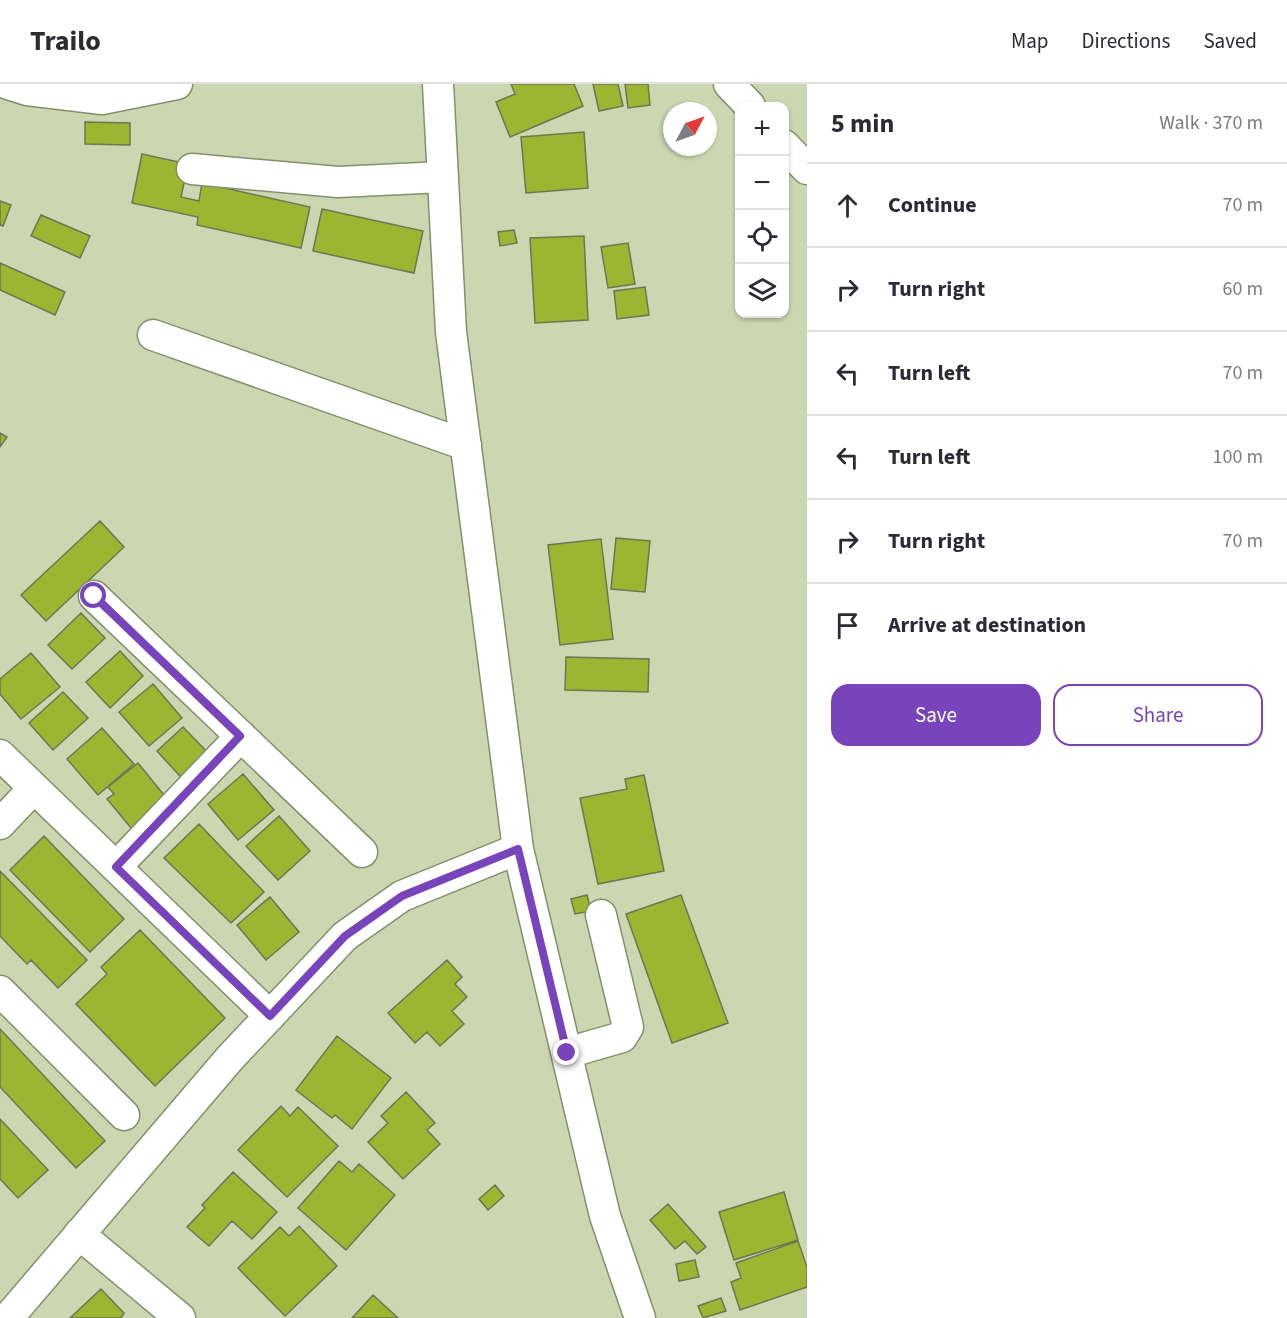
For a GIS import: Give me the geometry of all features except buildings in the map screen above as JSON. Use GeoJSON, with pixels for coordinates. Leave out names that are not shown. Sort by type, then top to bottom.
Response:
{"type":"FeatureCollection","features":[{"type":"Feature","properties":{"kind":"street"},"geometry":{"type":"LineString","coordinates":[[8,84],[27,90],[102,99],[140,94],[177,84]]}},
{"type":"Feature","properties":{"kind":"street"},"geometry":{"type":"LineString","coordinates":[[438,84],[451,332],[518,849],[605,1216],[640,1318]]}},
{"type":"Feature","properties":{"kind":"street"},"geometry":{"type":"LineString","coordinates":[[729,84],[746,102]]}},
{"type":"Feature","properties":{"kind":"street"},"geometry":{"type":"LineString","coordinates":[[789,150],[807,169]]}},
{"type":"Feature","properties":{"kind":"street"},"geometry":{"type":"LineString","coordinates":[[192,169],[338,182],[443,177]]}},
{"type":"Feature","properties":{"kind":"street"},"geometry":{"type":"LineString","coordinates":[[153,335],[466,445]]}},
{"type":"Feature","properties":{"kind":"street"},"geometry":{"type":"LineString","coordinates":[[94,596],[362,852]]}},
{"type":"Feature","properties":{"kind":"street"},"geometry":{"type":"LineString","coordinates":[[116,867],[240,736]]}},
{"type":"Feature","properties":{"kind":"street"},"geometry":{"type":"LineString","coordinates":[[0,755],[270,1016]]}},
{"type":"Feature","properties":{"kind":"street"},"geometry":{"type":"LineString","coordinates":[[0,824],[34,788]]}},
{"type":"Feature","properties":{"kind":"street"},"geometry":{"type":"LineString","coordinates":[[8,1318],[270,1016],[345,936],[402,896],[518,849]]}},
{"type":"Feature","properties":{"kind":"street"},"geometry":{"type":"LineString","coordinates":[[567,1053],[622,1037],[628,1027],[601,915]]}},
{"type":"Feature","properties":{"kind":"street"},"geometry":{"type":"LineString","coordinates":[[0,990],[124,1115]]}},
{"type":"Feature","properties":{"kind":"street"},"geometry":{"type":"LineString","coordinates":[[80,1234],[180,1318]]}},
{"type":"Feature","properties":{"kind":"route"},"geometry":{"type":"LineString","coordinates":[[94,596],[240,736],[116,867],[270,1016],[345,936],[402,896],[518,849],[567,1053]]}}]}
